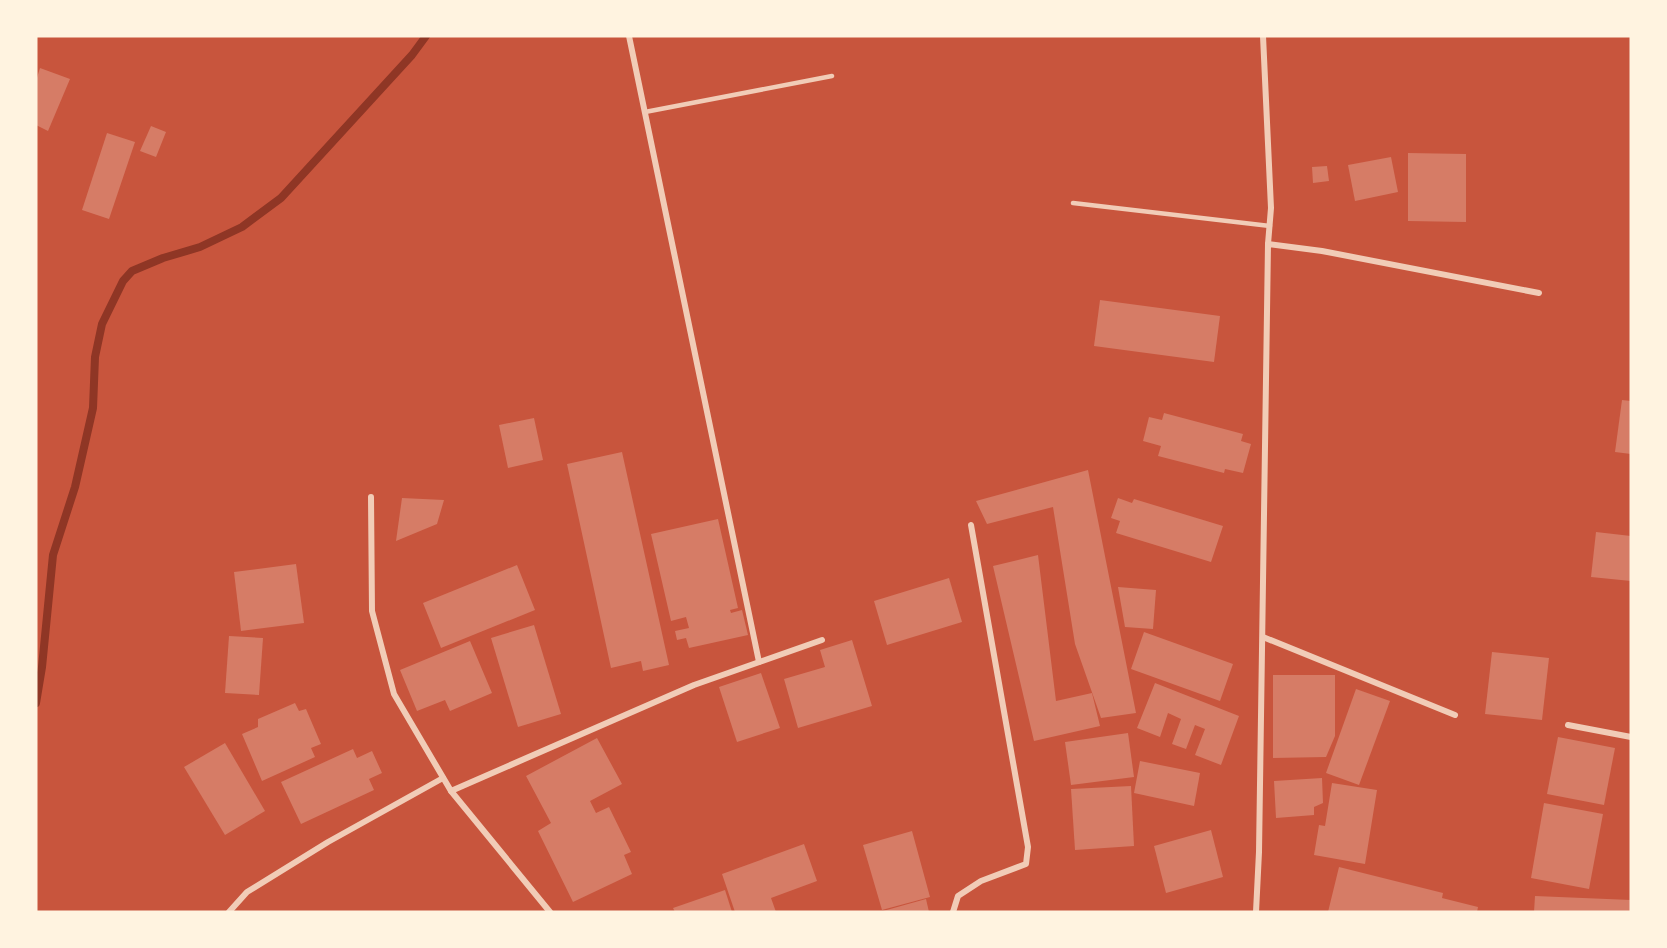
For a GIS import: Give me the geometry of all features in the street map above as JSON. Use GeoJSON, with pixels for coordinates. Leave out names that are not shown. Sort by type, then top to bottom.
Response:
{"type":"FeatureCollection","features":[{"type":"Feature","properties":{"kind":"street"},"geometry":{"type":"LineString","coordinates":[[629,36],[759,662]]}},
{"type":"Feature","properties":{"kind":"street"},"geometry":{"type":"LineString","coordinates":[[1256,912],[1263,637],[1268,244],[1271,208],[1263,36]]}},
{"type":"Feature","properties":{"kind":"street"},"geometry":{"type":"LineString","coordinates":[[1268,244],[1322,251],[1539,293]]}},
{"type":"Feature","properties":{"kind":"street"},"geometry":{"type":"LineString","coordinates":[[371,497],[372,611],[394,694],[451,791],[550,912]]}},
{"type":"Feature","properties":{"kind":"street"},"geometry":{"type":"LineString","coordinates":[[953,912],[958,896],[981,881],[1026,864],[1028,847],[971,525]]}},
{"type":"Feature","properties":{"kind":"street"},"geometry":{"type":"LineString","coordinates":[[1263,637],[1455,714]]}},
{"type":"Feature","properties":{"kind":"street"},"geometry":{"type":"LineString","coordinates":[[451,791],[694,685],[822,640]]}},
{"type":"Feature","properties":{"kind":"street"},"geometry":{"type":"LineString","coordinates":[[1568,725],[1631,737]]}},
{"type":"Feature","properties":{"kind":"street"},"geometry":{"type":"LineString","coordinates":[[228,912],[247,892],[328,842],[443,778]]}},
{"type":"Feature","properties":{"kind":"lane"},"geometry":{"type":"LineString","coordinates":[[645,112],[832,76]]}},
{"type":"Feature","properties":{"kind":"lane"},"geometry":{"type":"LineString","coordinates":[[1073,203],[1270,226]]}},
{"type":"Feature","properties":{"kind":"building"},"geometry":{"type":"Polygon","coordinates":[[[40,68],[70,79],[48,131],[36,125],[36,81],[40,68]]]}},
{"type":"Feature","properties":{"kind":"building"},"geometry":{"type":"Polygon","coordinates":[[[151,126],[166,132],[156,157],[140,151],[151,126]]]}},
{"type":"Feature","properties":{"kind":"building"},"geometry":{"type":"Polygon","coordinates":[[[107,133],[135,142],[109,219],[82,210],[107,133]]]}},
{"type":"Feature","properties":{"kind":"building"},"geometry":{"type":"Polygon","coordinates":[[[1408,153],[1466,154],[1466,222],[1408,221],[1408,153]]]}},
{"type":"Feature","properties":{"kind":"building"},"geometry":{"type":"Polygon","coordinates":[[[1391,157],[1398,192],[1355,201],[1348,165],[1391,157]]]}},
{"type":"Feature","properties":{"kind":"building"},"geometry":{"type":"Polygon","coordinates":[[[1327,166],[1329,181],[1313,183],[1312,167],[1327,166]]]}},
{"type":"Feature","properties":{"kind":"building"},"geometry":{"type":"Polygon","coordinates":[[[1100,300],[1220,316],[1214,362],[1094,346],[1100,300]]]}},
{"type":"Feature","properties":{"kind":"building"},"geometry":{"type":"Polygon","coordinates":[[[1622,400],[1631,401],[1631,454],[1615,452],[1622,400]]]}},
{"type":"Feature","properties":{"kind":"building"},"geometry":{"type":"Polygon","coordinates":[[[1164,413],[1243,434],[1241,441],[1251,444],[1243,473],[1225,469],[1224,473],[1158,456],[1161,446],[1143,441],[1149,417],[1162,420],[1164,413]]]}},
{"type":"Feature","properties":{"kind":"building"},"geometry":{"type":"Polygon","coordinates":[[[534,418],[543,460],[508,468],[499,425],[534,418]]]}},
{"type":"Feature","properties":{"kind":"building"},"geometry":{"type":"Polygon","coordinates":[[[622,452],[669,665],[643,671],[641,661],[611,668],[567,464],[622,452]]]}},
{"type":"Feature","properties":{"kind":"building"},"geometry":{"type":"Polygon","coordinates":[[[1088,470],[1136,713],[1101,718],[1075,644],[1053,507],[987,524],[976,501],[1088,470]]]}},
{"type":"Feature","properties":{"kind":"building"},"geometry":{"type":"Polygon","coordinates":[[[402,498],[444,500],[437,524],[396,541],[402,498]]]}},
{"type":"Feature","properties":{"kind":"building"},"geometry":{"type":"Polygon","coordinates":[[[1118,498],[1132,503],[1134,499],[1223,526],[1211,562],[1116,533],[1120,521],[1111,518],[1118,498]]]}},
{"type":"Feature","properties":{"kind":"building"},"geometry":{"type":"Polygon","coordinates":[[[718,519],[738,608],[730,610],[731,613],[742,610],[748,635],[689,648],[686,638],[677,640],[675,631],[689,628],[686,617],[671,621],[651,534],[718,519]]]}},
{"type":"Feature","properties":{"kind":"building"},"geometry":{"type":"Polygon","coordinates":[[[1596,532],[1631,536],[1631,581],[1591,577],[1596,532]]]}},
{"type":"Feature","properties":{"kind":"building"},"geometry":{"type":"Polygon","coordinates":[[[1038,555],[1056,701],[1092,693],[1100,726],[1034,741],[993,566],[1038,555]]]}},
{"type":"Feature","properties":{"kind":"building"},"geometry":{"type":"Polygon","coordinates":[[[296,564],[304,623],[241,631],[234,572],[296,564]]]}},
{"type":"Feature","properties":{"kind":"building"},"geometry":{"type":"Polygon","coordinates":[[[517,565],[535,610],[441,648],[423,603],[517,565]]]}},
{"type":"Feature","properties":{"kind":"building"},"geometry":{"type":"Polygon","coordinates":[[[949,578],[962,622],[887,645],[874,601],[949,578]]]}},
{"type":"Feature","properties":{"kind":"building"},"geometry":{"type":"Polygon","coordinates":[[[1118,587],[1156,590],[1153,629],[1125,627],[1118,587]]]}},
{"type":"Feature","properties":{"kind":"building"},"geometry":{"type":"Polygon","coordinates":[[[534,625],[561,714],[518,727],[491,638],[534,625]]]}},
{"type":"Feature","properties":{"kind":"building"},"geometry":{"type":"Polygon","coordinates":[[[1144,632],[1233,664],[1220,701],[1131,669],[1144,632]]]}},
{"type":"Feature","properties":{"kind":"building"},"geometry":{"type":"Polygon","coordinates":[[[229,636],[263,638],[259,695],[225,693],[229,636]]]}},
{"type":"Feature","properties":{"kind":"building"},"geometry":{"type":"Polygon","coordinates":[[[852,640],[872,706],[798,728],[784,679],[825,667],[820,650],[852,640]]]}},
{"type":"Feature","properties":{"kind":"building"},"geometry":{"type":"Polygon","coordinates":[[[470,641],[492,693],[450,711],[445,700],[417,711],[400,670],[470,641]]]}},
{"type":"Feature","properties":{"kind":"building"},"geometry":{"type":"Polygon","coordinates":[[[1492,652],[1549,658],[1542,720],[1485,714],[1492,652]]]}},
{"type":"Feature","properties":{"kind":"building"},"geometry":{"type":"Polygon","coordinates":[[[761,673],[780,728],[737,742],[719,687],[761,673]]]}},
{"type":"Feature","properties":{"kind":"building"},"geometry":{"type":"Polygon","coordinates":[[[1273,675],[1335,675],[1335,736],[1326,757],[1273,758],[1273,675]]]}},
{"type":"Feature","properties":{"kind":"building"},"geometry":{"type":"Polygon","coordinates":[[[1155,683],[1239,716],[1221,765],[1195,755],[1205,729],[1195,725],[1186,749],[1172,744],[1181,719],[1168,713],[1160,737],[1137,728],[1155,683]]]}},
{"type":"Feature","properties":{"kind":"building"},"geometry":{"type":"Polygon","coordinates":[[[1356,689],[1390,701],[1359,785],[1326,773],[1356,689]]]}},
{"type":"Feature","properties":{"kind":"building"},"geometry":{"type":"Polygon","coordinates":[[[295,703],[299,711],[306,709],[321,744],[311,748],[315,757],[262,781],[242,734],[258,727],[258,719],[295,703]]]}},
{"type":"Feature","properties":{"kind":"building"},"geometry":{"type":"Polygon","coordinates":[[[1128,733],[1134,777],[1071,785],[1065,742],[1128,733]]]}},
{"type":"Feature","properties":{"kind":"building"},"geometry":{"type":"Polygon","coordinates":[[[1558,737],[1615,748],[1604,805],[1547,794],[1558,737]]]}},
{"type":"Feature","properties":{"kind":"building"},"geometry":{"type":"Polygon","coordinates":[[[597,738],[622,784],[590,801],[596,813],[609,807],[631,852],[624,855],[632,874],[573,902],[538,831],[551,823],[526,776],[597,738]]]}},
{"type":"Feature","properties":{"kind":"building"},"geometry":{"type":"Polygon","coordinates":[[[225,743],[265,811],[225,835],[184,767],[225,743]]]}},
{"type":"Feature","properties":{"kind":"building"},"geometry":{"type":"Polygon","coordinates":[[[353,749],[357,758],[372,751],[382,773],[369,779],[374,790],[301,824],[281,782],[353,749]]]}},
{"type":"Feature","properties":{"kind":"building"},"geometry":{"type":"Polygon","coordinates":[[[1140,761],[1200,773],[1194,806],[1134,793],[1140,761]]]}},
{"type":"Feature","properties":{"kind":"building"},"geometry":{"type":"Polygon","coordinates":[[[1322,778],[1323,803],[1314,807],[1314,815],[1276,818],[1274,781],[1322,778]]]}},
{"type":"Feature","properties":{"kind":"building"},"geometry":{"type":"Polygon","coordinates":[[[1332,783],[1377,790],[1365,864],[1314,855],[1319,825],[1325,826],[1332,783]]]}},
{"type":"Feature","properties":{"kind":"building"},"geometry":{"type":"Polygon","coordinates":[[[1131,786],[1134,846],[1075,850],[1071,789],[1131,786]]]}},
{"type":"Feature","properties":{"kind":"building"},"geometry":{"type":"Polygon","coordinates":[[[1544,803],[1603,814],[1589,889],[1531,878],[1544,803]]]}},
{"type":"Feature","properties":{"kind":"building"},"geometry":{"type":"Polygon","coordinates":[[[1211,830],[1223,877],[1166,893],[1154,846],[1211,830]]]}},
{"type":"Feature","properties":{"kind":"building"},"geometry":{"type":"Polygon","coordinates":[[[912,831],[930,897],[882,910],[863,845],[912,831]]]}},
{"type":"Feature","properties":{"kind":"building"},"geometry":{"type":"Polygon","coordinates":[[[804,844],[817,881],[771,898],[776,912],[735,912],[722,874],[804,844]]]}},
{"type":"Feature","properties":{"kind":"building"},"geometry":{"type":"Polygon","coordinates":[[[1339,867],[1443,893],[1442,898],[1478,907],[1477,912],[1328,912],[1339,867]]]}},
{"type":"Feature","properties":{"kind":"building"},"geometry":{"type":"Polygon","coordinates":[[[725,890],[732,912],[675,912],[673,908],[725,890]]]}},
{"type":"Feature","properties":{"kind":"building"},"geometry":{"type":"Polygon","coordinates":[[[1535,896],[1631,900],[1631,912],[1534,912],[1535,896]]]}},
{"type":"Feature","properties":{"kind":"building"},"geometry":{"type":"Polygon","coordinates":[[[926,899],[929,912],[883,912],[883,911],[926,899]]]}},
{"type":"Feature","properties":{"kind":"waterway"},"geometry":{"type":"LineString","coordinates":[[36,703],[42,667],[53,555],[75,487],[93,408],[95,357],[102,324],[123,281],[132,271],[163,258],[200,247],[242,227],[281,198],[412,55],[426,36]]}}]}
